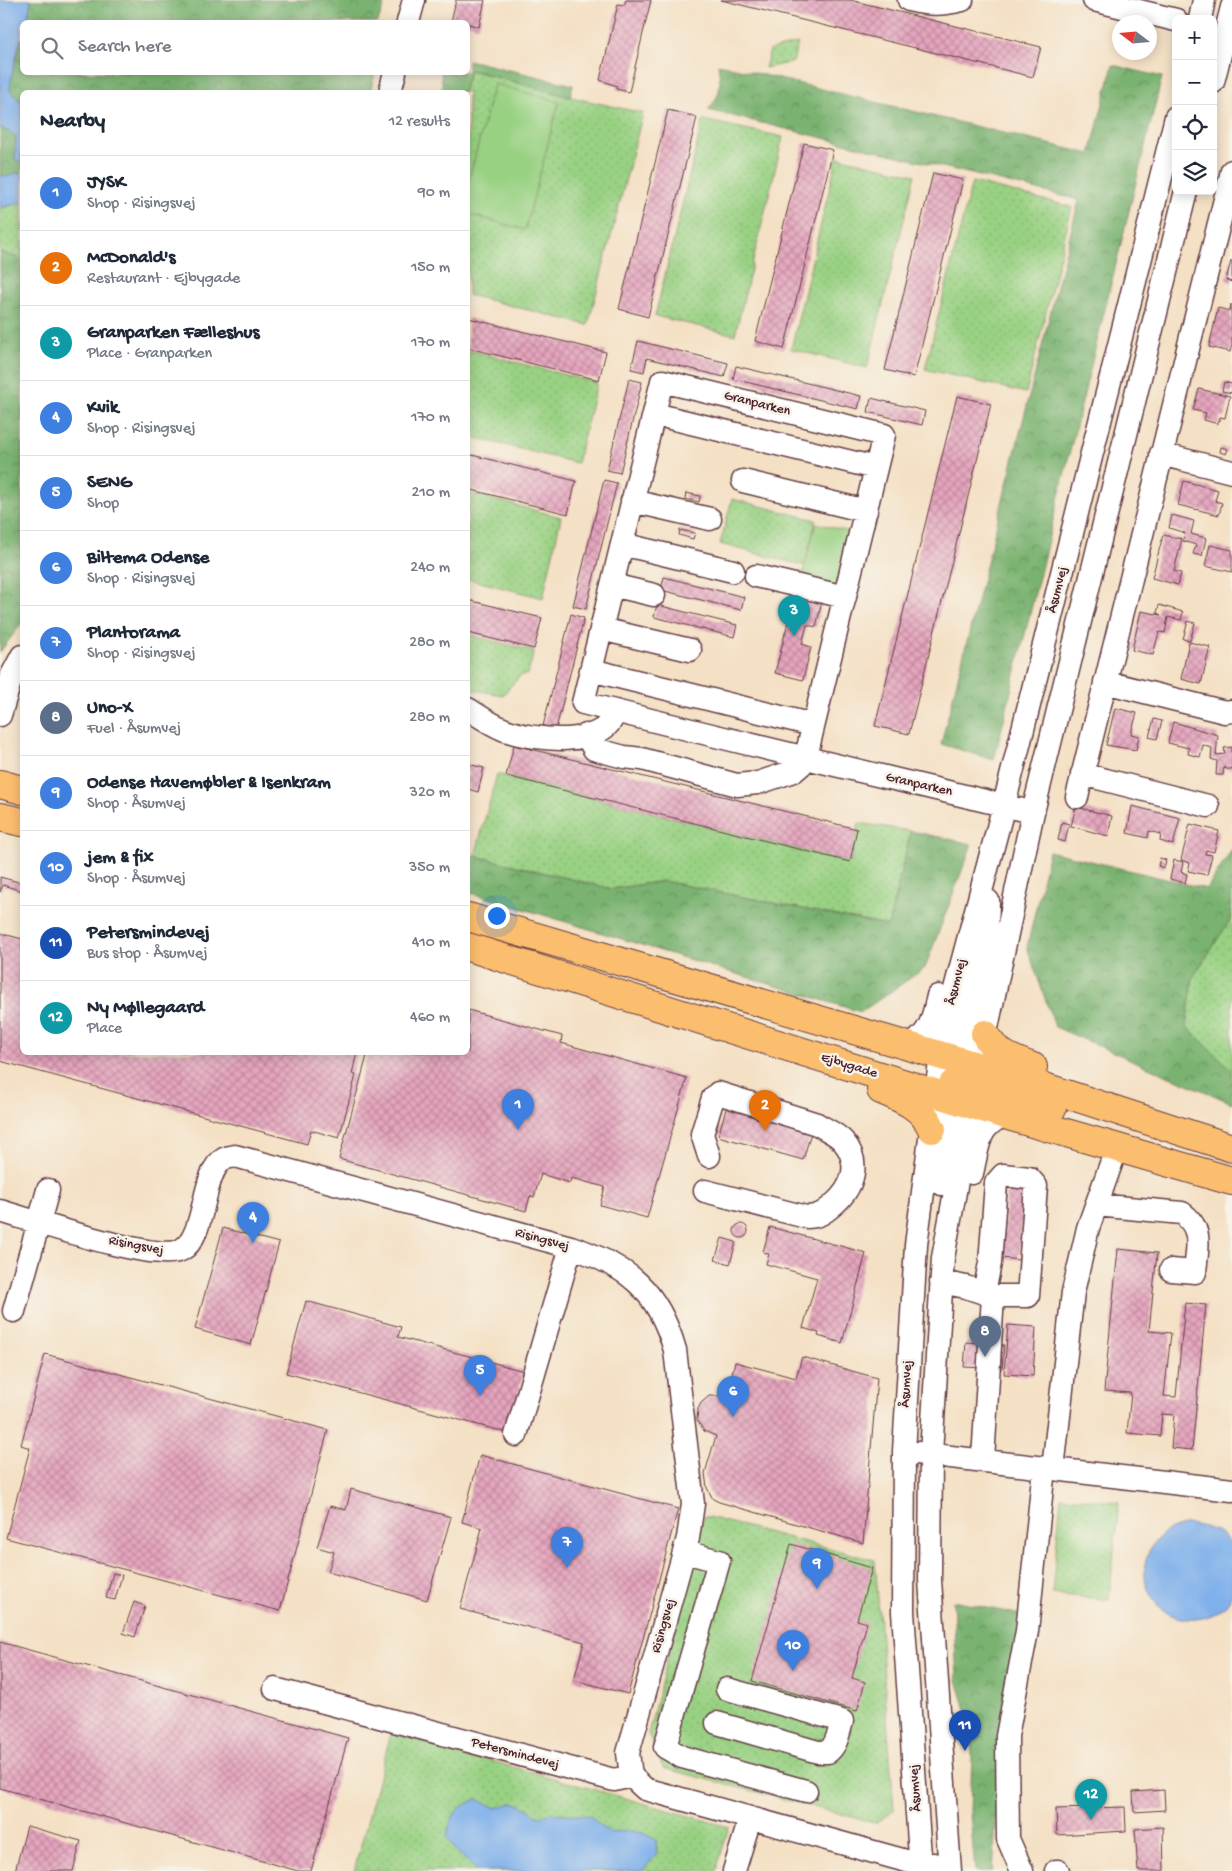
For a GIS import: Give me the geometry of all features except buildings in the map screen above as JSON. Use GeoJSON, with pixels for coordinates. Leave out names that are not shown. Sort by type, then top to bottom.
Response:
{"type":"FeatureCollection","features":[{"type":"Feature","properties":{"kind":"main road"},"geometry":{"type":"LineString","coordinates":[[0,784],[20,789]]}},
{"type":"Feature","properties":{"kind":"main road"},"geometry":{"type":"LineString","coordinates":[[0,801],[20,806]]}},
{"type":"Feature","properties":{"kind":"main road"},"geometry":{"type":"LineString","coordinates":[[0,816],[20,821]]}},
{"type":"Feature","properties":{"kind":"main road","name":"Ejbygade"},"geometry":{"type":"LineString","coordinates":[[470,918],[908,1046],[1008,1116],[1232,1181]]}},
{"type":"Feature","properties":{"kind":"main road","name":"Ejbygade"},"geometry":{"type":"LineString","coordinates":[[470,948],[814,1055],[956,1080],[1196,1136],[1232,1148]]}},
{"type":"Feature","properties":{"kind":"main road"},"geometry":{"type":"LineString","coordinates":[[668,1009],[763,1026],[956,1080]]}},
{"type":"Feature","properties":{"kind":"main road"},"geometry":{"type":"LineString","coordinates":[[985,1034],[994,1048],[1006,1057],[1107,1094],[1196,1136]]}},
{"type":"Feature","properties":{"kind":"main road"},"geometry":{"type":"LineString","coordinates":[[814,1055],[861,1082],[913,1105],[928,1120],[932,1129]]}},
{"type":"Feature","properties":{"kind":"street"},"geometry":{"type":"LineString","coordinates":[[409,20],[414,0]]}},
{"type":"Feature","properties":{"kind":"street"},"geometry":{"type":"LineString","coordinates":[[909,0],[929,5],[941,5],[962,0]]}},
{"type":"Feature","properties":{"kind":"street"},"geometry":{"type":"LineString","coordinates":[[1094,0],[1172,19]]}},
{"type":"Feature","properties":{"kind":"street"},"geometry":{"type":"LineString","coordinates":[[1201,15],[1204,0]]}},
{"type":"Feature","properties":{"kind":"street"},"geometry":{"type":"LineString","coordinates":[[1217,64],[1232,7]]}},
{"type":"Feature","properties":{"kind":"street"},"geometry":{"type":"LineString","coordinates":[[390,90],[394,75]]}},
{"type":"Feature","properties":{"kind":"street","name":"Åsumvej"},"geometry":{"type":"LineString","coordinates":[[988,870],[1172,133]]}},
{"type":"Feature","properties":{"kind":"street"},"geometry":{"type":"LineString","coordinates":[[1077,797],[1232,171]]}},
{"type":"Feature","properties":{"kind":"street","name":"Åsumvej"},"geometry":{"type":"LineString","coordinates":[[921,1868],[903,1612],[904,1452],[916,1245],[932,1129],[956,1080],[985,1034],[1032,812],[1185,195]]}},
{"type":"Feature","properties":{"kind":"street","name":"Granparken"},"geometry":{"type":"LineString","coordinates":[[806,757],[884,435],[662,381],[583,703],[1032,812]]}},
{"type":"Feature","properties":{"kind":"street"},"geometry":{"type":"LineString","coordinates":[[654,414],[876,468]]}},
{"type":"Feature","properties":{"kind":"street"},"geometry":{"type":"LineString","coordinates":[[1161,454],[1232,472]]}},
{"type":"Feature","properties":{"kind":"street"},"geometry":{"type":"LineString","coordinates":[[743,481],[866,511]]}},
{"type":"Feature","properties":{"kind":"street"},"geometry":{"type":"LineString","coordinates":[[632,501],[710,519]]}},
{"type":"Feature","properties":{"kind":"street"},"geometry":{"type":"LineString","coordinates":[[622,544],[733,571]]}},
{"type":"Feature","properties":{"kind":"street"},"geometry":{"type":"LineString","coordinates":[[756,576],[845,597]]}},
{"type":"Feature","properties":{"kind":"street"},"geometry":{"type":"LineString","coordinates":[[612,585],[654,595]]}},
{"type":"Feature","properties":{"kind":"street"},"geometry":{"type":"LineString","coordinates":[[601,629],[690,650]]}},
{"type":"Feature","properties":{"kind":"street"},"geometry":{"type":"LineString","coordinates":[[0,715],[12,675],[20,660]]}},
{"type":"Feature","properties":{"kind":"street"},"geometry":{"type":"LineString","coordinates":[[590,670],[813,725]]}},
{"type":"Feature","properties":{"kind":"street"},"geometry":{"type":"LineString","coordinates":[[1105,682],[1225,712],[1232,712]]}},
{"type":"Feature","properties":{"kind":"street"},"geometry":{"type":"LineString","coordinates":[[470,710],[504,730],[544,739],[586,735],[607,727],[613,721],[615,711]]}},
{"type":"Feature","properties":{"kind":"street"},"geometry":{"type":"LineString","coordinates":[[586,735],[594,749],[624,757],[642,758],[737,785],[758,783],[794,771],[806,757]]}},
{"type":"Feature","properties":{"kind":"street"},"geometry":{"type":"LineString","coordinates":[[1082,774],[1208,806]]}},
{"type":"Feature","properties":{"kind":"street"},"geometry":{"type":"LineString","coordinates":[[908,1046],[919,1040],[929,1029],[954,940],[988,870]]}},
{"type":"Feature","properties":{"kind":"street"},"geometry":{"type":"LineString","coordinates":[[956,1080],[988,925],[988,870]]}},
{"type":"Feature","properties":{"kind":"street","name":"Åsumvej"},"geometry":{"type":"LineString","coordinates":[[950,1867],[930,1580],[931,1454],[943,1258],[941,1198],[947,1133],[956,1080]]}},
{"type":"Feature","properties":{"kind":"street"},"geometry":{"type":"LineString","coordinates":[[705,1190],[806,1218],[816,1217],[824,1213],[840,1199],[854,1178],[854,1164],[843,1141],[817,1124],[718,1093],[713,1098],[702,1134],[709,1156]]}},
{"type":"Feature","properties":{"kind":"street"},"geometry":{"type":"LineString","coordinates":[[943,1258],[959,1234],[983,1129],[998,1118],[1008,1116]]}},
{"type":"Feature","properties":{"kind":"street"},"geometry":{"type":"LineString","coordinates":[[1022,1871],[1008,1839],[1008,1736],[1027,1631],[1073,1292],[1088,1228],[1117,1147]]}},
{"type":"Feature","properties":{"kind":"street","name":"Risingsvej"},"geometry":{"type":"LineString","coordinates":[[0,1211],[154,1253],[172,1253],[182,1250],[194,1235],[213,1171],[223,1159],[235,1156],[571,1247],[601,1257],[624,1270],[645,1290],[655,1303],[670,1332],[675,1350],[693,1504],[685,1552],[628,1753],[631,1776]]}},
{"type":"Feature","properties":{"kind":"street"},"geometry":{"type":"LineString","coordinates":[[941,1282],[988,1294],[1028,1296],[1036,1186],[1029,1178],[1003,1175],[996,1183],[988,1294],[983,1460]]}},
{"type":"Feature","properties":{"kind":"street"},"geometry":{"type":"LineString","coordinates":[[14,1312],[48,1190]]}},
{"type":"Feature","properties":{"kind":"street"},"geometry":{"type":"LineString","coordinates":[[1096,1205],[1182,1213],[1191,1220],[1196,1227],[1198,1239],[1194,1272],[1171,1270]]}},
{"type":"Feature","properties":{"kind":"street"},"geometry":{"type":"LineString","coordinates":[[516,1434],[571,1247]]}},
{"type":"Feature","properties":{"kind":"street"},"geometry":{"type":"LineString","coordinates":[[904,1452],[1232,1490]]}},
{"type":"Feature","properties":{"kind":"street"},"geometry":{"type":"LineString","coordinates":[[685,1552],[719,1561],[666,1747],[682,1757],[806,1791]]}},
{"type":"Feature","properties":{"kind":"street","name":"Petersmindevej"},"geometry":{"type":"LineString","coordinates":[[275,1688],[614,1780],[631,1776]]}},
{"type":"Feature","properties":{"kind":"street"},"geometry":{"type":"LineString","coordinates":[[717,1723],[818,1752],[828,1752],[833,1748],[838,1735],[842,1720],[727,1689]]}},
{"type":"Feature","properties":{"kind":"street"},"geometry":{"type":"LineString","coordinates":[[631,1776],[645,1789],[921,1868],[950,1867]]}},
{"type":"Feature","properties":{"kind":"street"},"geometry":{"type":"LineString","coordinates":[[734,1871],[750,1819]]}},
{"type":"Feature","properties":{"kind":"green space"},"geometry":{"type":"Polygon","coordinates":[[[31,0],[354,0],[384,5],[379,20],[27,20],[31,0]]]}},
{"type":"Feature","properties":{"kind":"green space"},"geometry":{"type":"Polygon","coordinates":[[[798,43],[793,62],[765,68],[770,50],[798,43]]]}},
{"type":"Feature","properties":{"kind":"green space"},"geometry":{"type":"Polygon","coordinates":[[[20,45],[20,75],[374,75],[371,90],[20,90],[20,101],[10,90],[11,76],[20,45]]]}},
{"type":"Feature","properties":{"kind":"green space"},"geometry":{"type":"Polygon","coordinates":[[[470,60],[573,85],[570,97],[470,70],[470,60]]]}},
{"type":"Feature","properties":{"kind":"green space"},"geometry":{"type":"Polygon","coordinates":[[[718,64],[1090,154],[1113,65],[1162,77],[994,760],[941,744],[1079,200],[708,110],[718,94],[720,78],[718,64]]]}},
{"type":"Feature","properties":{"kind":"green space"},"geometry":{"type":"Polygon","coordinates":[[[470,70],[570,97],[643,113],[588,325],[470,296],[470,90],[464,90],[470,75],[470,70]]]}},
{"type":"Feature","properties":{"kind":"green space"},"geometry":{"type":"Polygon","coordinates":[[[441,75],[468,75],[464,90],[443,90],[441,75]]]}},
{"type":"Feature","properties":{"kind":"green space"},"geometry":{"type":"Polygon","coordinates":[[[494,84],[559,102],[525,230],[470,215],[470,175],[494,84]]]}},
{"type":"Feature","properties":{"kind":"green space"},"geometry":{"type":"Polygon","coordinates":[[[703,120],[783,137],[735,335],[655,316],[703,120]]]}},
{"type":"Feature","properties":{"kind":"green space"},"geometry":{"type":"Polygon","coordinates":[[[0,127],[16,136],[15,159],[20,161],[20,173],[6,177],[0,175],[0,127]]]}},
{"type":"Feature","properties":{"kind":"green space"},"geometry":{"type":"Polygon","coordinates":[[[837,157],[915,175],[867,368],[791,349],[837,157]]]}},
{"type":"Feature","properties":{"kind":"green space"},"geometry":{"type":"Polygon","coordinates":[[[972,182],[1072,207],[1026,393],[925,369],[972,182]]]}},
{"type":"Feature","properties":{"kind":"green space"},"geometry":{"type":"Polygon","coordinates":[[[20,203],[20,258],[0,252],[0,208],[20,203]]]}},
{"type":"Feature","properties":{"kind":"green space"},"geometry":{"type":"Polygon","coordinates":[[[0,252],[20,258],[20,626],[0,652],[0,252]]]}},
{"type":"Feature","properties":{"kind":"green space"},"geometry":{"type":"Polygon","coordinates":[[[470,351],[597,383],[577,463],[470,436],[470,351]]]}},
{"type":"Feature","properties":{"kind":"green space"},"geometry":{"type":"Polygon","coordinates":[[[470,494],[561,517],[543,598],[470,580],[470,494]]]}},
{"type":"Feature","properties":{"kind":"green space"},"geometry":{"type":"Polygon","coordinates":[[[732,499],[816,520],[805,566],[720,544],[732,499]]]}},
{"type":"Feature","properties":{"kind":"green space"},"geometry":{"type":"Polygon","coordinates":[[[816,523],[850,532],[835,589],[801,580],[816,523]]]}},
{"type":"Feature","properties":{"kind":"green space"},"geometry":{"type":"Polygon","coordinates":[[[470,635],[534,651],[528,674],[520,676],[503,695],[470,689],[470,635]]]}},
{"type":"Feature","properties":{"kind":"green space"},"geometry":{"type":"Polygon","coordinates":[[[497,774],[850,862],[859,823],[911,831],[888,926],[663,881],[612,889],[475,856],[497,774]]]}},
{"type":"Feature","properties":{"kind":"green space"},"geometry":{"type":"Polygon","coordinates":[[[911,831],[972,844],[925,968],[861,1012],[470,893],[470,856],[612,889],[663,881],[888,926],[911,831]]]}},
{"type":"Feature","properties":{"kind":"green space"},"geometry":{"type":"Polygon","coordinates":[[[1232,849],[1232,917],[1193,977],[1186,1026],[1232,1070],[1232,1103],[1055,1027],[1027,947],[1049,851],[1207,889],[1232,849]]]}},
{"type":"Feature","properties":{"kind":"green space"},"geometry":{"type":"Polygon","coordinates":[[[1232,917],[1232,1070],[1186,1027],[1193,977],[1232,917]]]}},
{"type":"Feature","properties":{"kind":"green space"},"geometry":{"type":"Polygon","coordinates":[[[1061,1497],[1119,1502],[1109,1600],[1052,1594],[1061,1497]]]}},
{"type":"Feature","properties":{"kind":"green space"},"geometry":{"type":"Polygon","coordinates":[[[704,1516],[875,1560],[894,1810],[876,1823],[663,1768],[648,1734],[704,1516]]]}},
{"type":"Feature","properties":{"kind":"green space"},"geometry":{"type":"Polygon","coordinates":[[[953,1601],[1022,1615],[1002,1731],[993,1871],[975,1871],[970,1813],[972,1756],[970,1723],[957,1680],[953,1601]]]}},
{"type":"Feature","properties":{"kind":"green space"},"geometry":{"type":"Polygon","coordinates":[[[391,1733],[729,1827],[716,1871],[354,1871],[391,1733]]]}},
{"type":"Feature","properties":{"kind":"water"},"geometry":{"type":"Polygon","coordinates":[[[0,0],[31,0],[27,20],[20,20],[20,40],[10,90],[20,101],[20,161],[15,160],[16,136],[0,127],[0,0]]]}},
{"type":"Feature","properties":{"kind":"water"},"geometry":{"type":"Polygon","coordinates":[[[20,173],[20,203],[0,208],[0,175],[6,177],[20,173]]]}},
{"type":"Feature","properties":{"kind":"water"},"geometry":{"type":"Polygon","coordinates":[[[1187,1524],[1219,1533],[1225,1537],[1232,1548],[1232,1585],[1229,1601],[1213,1615],[1203,1618],[1182,1618],[1163,1610],[1150,1594],[1146,1584],[1145,1564],[1153,1544],[1169,1530],[1187,1524]]]}},
{"type":"Feature","properties":{"kind":"water"},"geometry":{"type":"Polygon","coordinates":[[[477,1799],[497,1808],[511,1803],[520,1804],[537,1815],[543,1816],[551,1813],[591,1816],[599,1826],[612,1833],[635,1831],[656,1840],[657,1854],[642,1871],[478,1871],[458,1853],[447,1837],[450,1823],[459,1809],[477,1799]]]}},
{"type":"Feature","properties":{"kind":"place","name":"Granparken Fælleshus"},"geometry":{"type":"Point","coordinates":[794,636]}},
{"type":"Feature","properties":{"kind":"place","name":"JYSK"},"geometry":{"type":"Point","coordinates":[518,1130]}},
{"type":"Feature","properties":{"kind":"place","name":"McDonald's"},"geometry":{"type":"Point","coordinates":[765,1131]}},
{"type":"Feature","properties":{"kind":"place","name":"Kvik"},"geometry":{"type":"Point","coordinates":[253,1243]}},
{"type":"Feature","properties":{"kind":"place","name":"Uno-X"},"geometry":{"type":"Point","coordinates":[985,1357]}},
{"type":"Feature","properties":{"kind":"place","name":"SENG"},"geometry":{"type":"Point","coordinates":[480,1396]}},
{"type":"Feature","properties":{"kind":"place","name":"Biltema Odense"},"geometry":{"type":"Point","coordinates":[733,1417]}},
{"type":"Feature","properties":{"kind":"place","name":"Plantorama"},"geometry":{"type":"Point","coordinates":[567,1568]}},
{"type":"Feature","properties":{"kind":"place","name":"Odense Havemøbler & Isenkram"},"geometry":{"type":"Point","coordinates":[817,1589]}},
{"type":"Feature","properties":{"kind":"place","name":"jem & fix"},"geometry":{"type":"Point","coordinates":[793,1671]}},
{"type":"Feature","properties":{"kind":"place","name":"Petersmindevej"},"geometry":{"type":"Point","coordinates":[965,1751]}},
{"type":"Feature","properties":{"kind":"place","name":"Ny Møllegaard"},"geometry":{"type":"Point","coordinates":[1091,1820]}}]}
